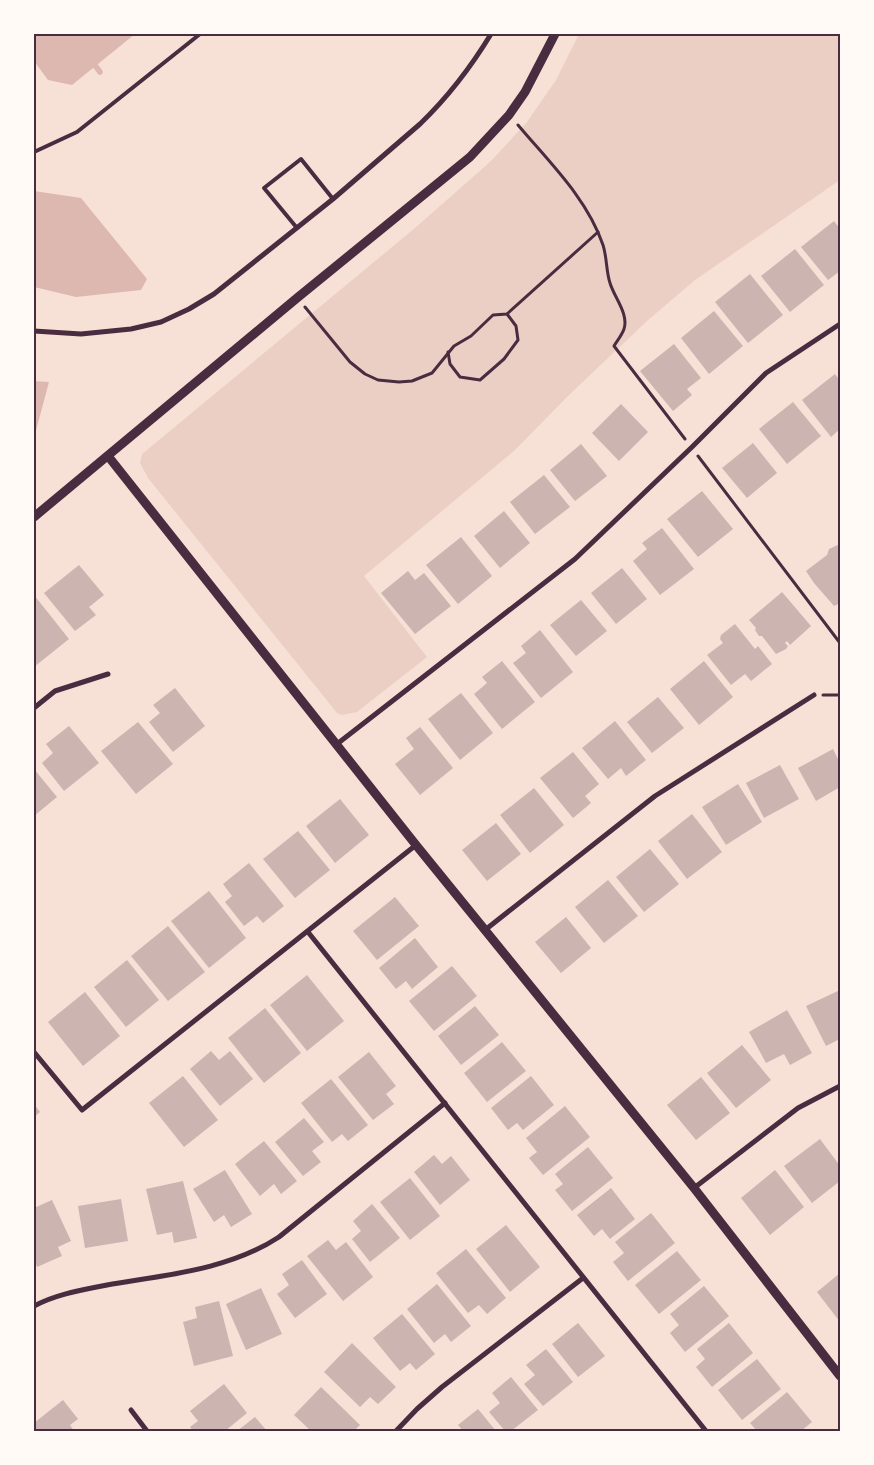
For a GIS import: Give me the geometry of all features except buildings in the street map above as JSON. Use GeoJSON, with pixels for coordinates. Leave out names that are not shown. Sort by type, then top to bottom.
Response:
{"type":"FeatureCollection","features":[{"type":"Feature","properties":{"kind":"street"},"geometry":{"type":"LineString","coordinates":[[34,331],[81,334],[131,329],[161,322],[214,294],[399,144],[433,111],[467,71],[490,34]]}},
{"type":"Feature","properties":{"kind":"street"},"geometry":{"type":"LineString","coordinates":[[34,517],[470,157],[509,114],[525,92],[555,34]]}},
{"type":"Feature","properties":{"kind":"street"},"geometry":{"type":"LineString","coordinates":[[337,744],[575,559],[766,373],[840,324]]}},
{"type":"Feature","properties":{"kind":"street"},"geometry":{"type":"LineString","coordinates":[[108,456],[416,846],[694,1188],[840,1376]]}},
{"type":"Feature","properties":{"kind":"street"},"geometry":{"type":"LineString","coordinates":[[34,708],[55,691],[108,674]]}},
{"type":"Feature","properties":{"kind":"street"},"geometry":{"type":"LineString","coordinates":[[485,930],[655,796],[814,695]]}},
{"type":"Feature","properties":{"kind":"street"},"geometry":{"type":"LineString","coordinates":[[34,1052],[82,1110],[416,846]]}},
{"type":"Feature","properties":{"kind":"street"},"geometry":{"type":"LineString","coordinates":[[308,932],[706,1431]]}},
{"type":"Feature","properties":{"kind":"street"},"geometry":{"type":"LineString","coordinates":[[694,1188],[791,1113],[840,1086]]}},
{"type":"Feature","properties":{"kind":"street"},"geometry":{"type":"LineString","coordinates":[[34,1306],[48,1298],[215,1265],[261,1249],[286,1231],[444,1103]]}},
{"type":"Feature","properties":{"kind":"street"},"geometry":{"type":"LineString","coordinates":[[396,1431],[442,1387],[583,1278]]}},
{"type":"Feature","properties":{"kind":"street"},"geometry":{"type":"LineString","coordinates":[[130,1410],[147,1431]]}},
{"type":"Feature","properties":{"kind":"lane"},"geometry":{"type":"LineString","coordinates":[[34,152],[77,132],[200,34]]}},
{"type":"Feature","properties":{"kind":"lane"},"geometry":{"type":"LineString","coordinates":[[297,228],[264,188],[301,159],[333,199]]}},
{"type":"Feature","properties":{"kind":"path"},"geometry":{"type":"LineString","coordinates":[[297,298],[350,362],[364,374],[378,380],[399,382],[412,381],[432,372],[454,346],[471,336],[492,315],[506,314],[598,232],[576,194],[509,114]]}},
{"type":"Feature","properties":{"kind":"path"},"geometry":{"type":"LineString","coordinates":[[448,352],[450,364],[460,377],[480,380],[504,359],[518,340],[516,326],[506,314]]}},
{"type":"Feature","properties":{"kind":"path"},"geometry":{"type":"LineString","coordinates":[[814,695],[840,694]]}},
{"type":"Feature","properties":{"kind":"shaded area"},"geometry":{"type":"Polygon","coordinates":[[[34,34],[135,34],[72,85],[48,80],[34,61],[34,34]]]}},
{"type":"Feature","properties":{"kind":"shaded area"},"geometry":{"type":"Polygon","coordinates":[[[579,34],[840,34],[840,180],[695,280],[647,321],[569,395],[514,451],[364,576],[427,657],[357,712],[342,715],[337,713],[148,478],[140,463],[142,454],[415,228],[491,161],[527,122],[556,80],[579,34]]]}},
{"type":"Feature","properties":{"kind":"shaded area"},"geometry":{"type":"Polygon","coordinates":[[[34,191],[81,198],[147,279],[141,290],[76,297],[34,287],[34,191]]]}},
{"type":"Feature","properties":{"kind":"shaded area"},"geometry":{"type":"Polygon","coordinates":[[[34,381],[49,382],[34,438],[34,381]]]}},
{"type":"Feature","properties":{"kind":"waterway"},"geometry":{"type":"LineString","coordinates":[[91,60],[100,72]]}}]}
